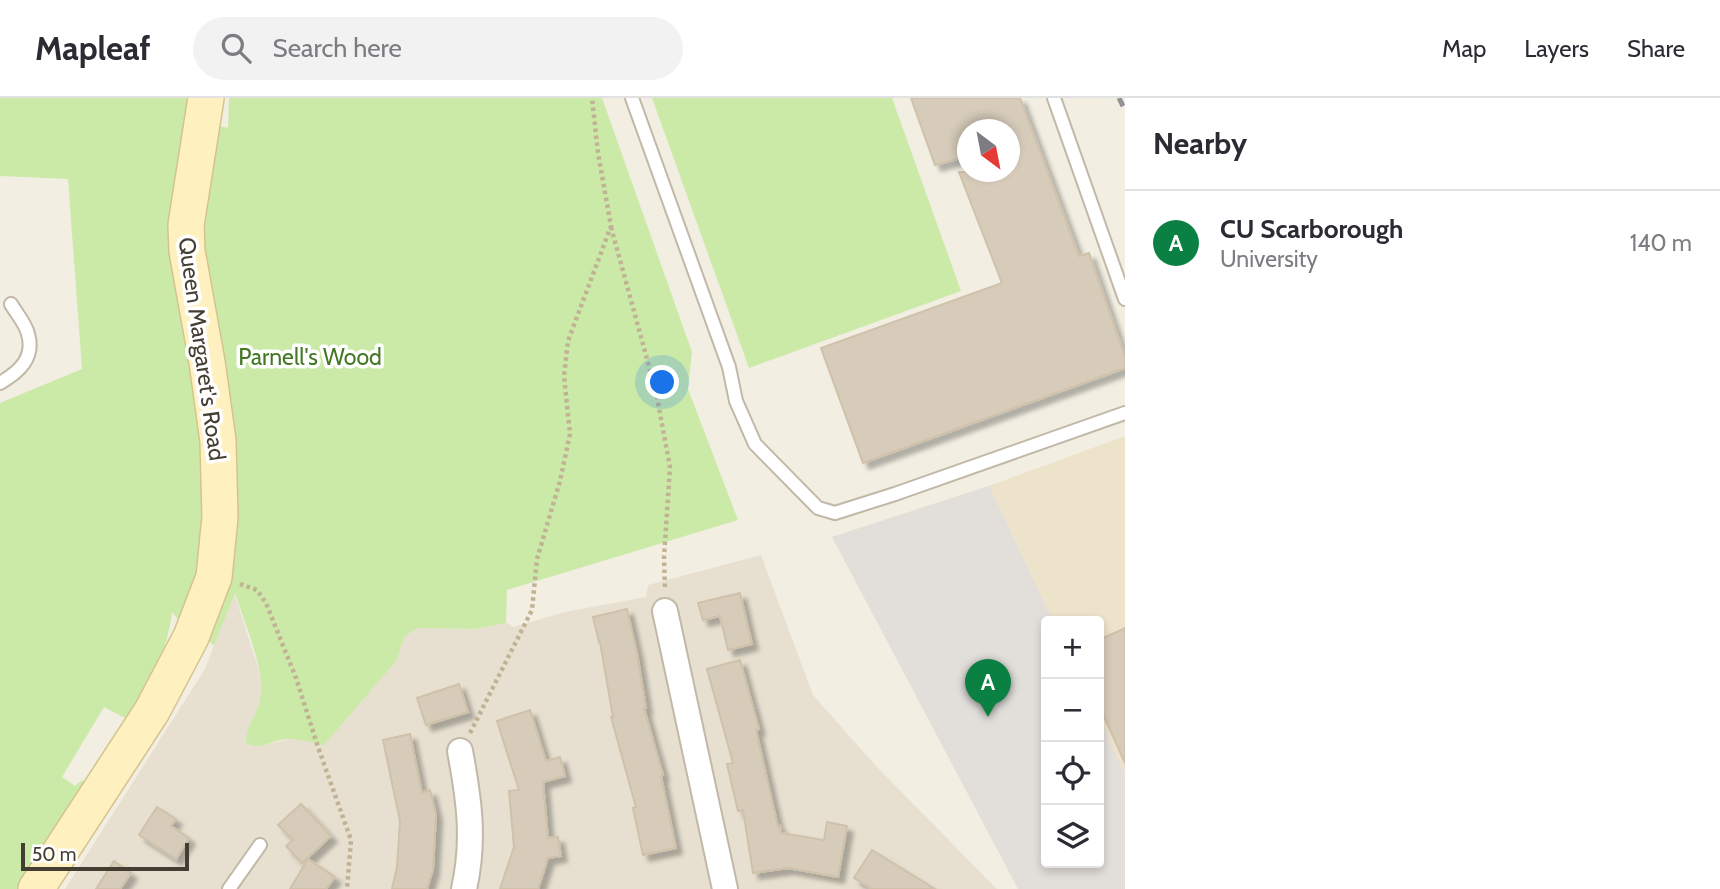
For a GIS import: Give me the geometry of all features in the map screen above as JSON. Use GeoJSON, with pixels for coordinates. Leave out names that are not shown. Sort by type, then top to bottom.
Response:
{"type":"FeatureCollection","features":[{"type":"Feature","properties":{"kind":"main road","name":"Queen Margaret's Road"},"geometry":{"type":"LineString","coordinates":[[36,889],[152,711],[191,637],[214,577],[220,517],[218,442],[187,251],[186,225],[206,98]]}},
{"type":"Feature","properties":{"kind":"street"},"geometry":{"type":"LineString","coordinates":[[665,611],[725,889]]}},
{"type":"Feature","properties":{"kind":"street"},"geometry":{"type":"LineString","coordinates":[[460,751],[471,820],[471,859],[464,889]]}},
{"type":"Feature","properties":{"kind":"lane"},"geometry":{"type":"LineString","coordinates":[[632,98],[729,367],[736,401],[755,444],[818,508],[835,513],[895,495],[1125,413]]}},
{"type":"Feature","properties":{"kind":"lane"},"geometry":{"type":"LineString","coordinates":[[1054,98],[1125,299]]}},
{"type":"Feature","properties":{"kind":"lane"},"geometry":{"type":"LineString","coordinates":[[0,383],[15,374],[28,359],[29,334],[11,304]]}},
{"type":"Feature","properties":{"kind":"lane"},"geometry":{"type":"LineString","coordinates":[[229,889],[260,845]]}},
{"type":"Feature","properties":{"kind":"path"},"geometry":{"type":"LineString","coordinates":[[592,98],[598,153],[611,226],[656,392],[670,467],[664,557],[665,611]]}},
{"type":"Feature","properties":{"kind":"path"},"geometry":{"type":"LineString","coordinates":[[460,751],[532,610],[537,559],[561,481],[570,434],[564,376],[568,341],[611,226]]}},
{"type":"Feature","properties":{"kind":"path"},"geometry":{"type":"LineString","coordinates":[[214,577],[257,590],[266,603],[282,641],[351,840],[347,889]]}},
{"type":"Feature","properties":{"kind":"shaded area"},"geometry":{"type":"Polygon","coordinates":[[[1125,436],[1125,889],[1020,889],[832,537],[989,486],[1125,436]]]}},
{"type":"Feature","properties":{"kind":"shaded area"},"geometry":{"type":"Polygon","coordinates":[[[989,486],[1051,616],[1041,616],[1041,868],[1104,868],[1104,729],[1125,774],[1125,889],[1018,889],[832,537],[989,486]]]}},
{"type":"Feature","properties":{"kind":"shaded area"},"geometry":{"type":"Polygon","coordinates":[[[761,555],[813,695],[877,767],[997,889],[65,889],[205,669],[234,592],[262,680],[261,698],[246,740],[252,746],[260,746],[290,739],[368,690],[396,661],[405,636],[418,628],[476,629],[507,623],[513,627],[565,612],[646,597],[648,585],[761,555]]]}},
{"type":"Feature","properties":{"kind":"green space","name":"Parnell's Wood"},"geometry":{"type":"Polygon","coordinates":[[[0,98],[192,98],[191,119],[228,128],[229,98],[602,98],[692,352],[688,389],[738,520],[507,590],[506,623],[476,629],[418,628],[405,636],[396,661],[324,745],[290,739],[257,746],[246,743],[260,701],[261,685],[257,659],[235,593],[214,645],[182,624],[172,612],[162,656],[143,693],[125,718],[104,707],[62,777],[75,786],[81,781],[87,782],[22,889],[0,889],[0,403],[82,369],[68,179],[0,176],[0,98]]]}},
{"type":"Feature","properties":{"kind":"green space"},"geometry":{"type":"Polygon","coordinates":[[[652,98],[892,98],[961,291],[749,368],[652,98]]]}},
{"type":"Feature","properties":{"kind":"building"},"geometry":{"type":"Polygon","coordinates":[[[911,98],[1020,98],[1079,256],[1089,253],[1125,357],[1125,368],[863,463],[821,348],[1002,283],[963,182],[1020,182],[1020,119],[957,119],[957,159],[935,165],[911,98]]]}},
{"type":"Feature","properties":{"kind":"building"},"geometry":{"type":"Polygon","coordinates":[[[740,593],[752,644],[728,650],[720,616],[703,620],[698,603],[740,593]]]}},
{"type":"Feature","properties":{"kind":"building"},"geometry":{"type":"Polygon","coordinates":[[[627,609],[637,653],[644,708],[663,775],[661,776],[676,848],[643,855],[633,808],[636,807],[611,717],[600,642],[593,617],[627,609]]]}},
{"type":"Feature","properties":{"kind":"building"},"geometry":{"type":"Polygon","coordinates":[[[1125,628],[1125,763],[1104,716],[1104,638],[1125,628]]]}},
{"type":"Feature","properties":{"kind":"building"},"geometry":{"type":"Polygon","coordinates":[[[740,660],[759,729],[756,730],[778,827],[780,826],[781,833],[824,840],[827,822],[847,826],[838,877],[788,868],[753,873],[743,810],[738,811],[727,764],[733,763],[707,669],[740,660]]]}},
{"type":"Feature","properties":{"kind":"building"},"geometry":{"type":"Polygon","coordinates":[[[459,684],[468,712],[426,725],[417,698],[459,684]]]}},
{"type":"Feature","properties":{"kind":"building"},"geometry":{"type":"Polygon","coordinates":[[[530,710],[546,761],[560,757],[565,776],[543,782],[548,838],[558,837],[561,856],[548,858],[538,889],[500,889],[514,847],[509,791],[519,790],[497,721],[530,710]]]}},
{"type":"Feature","properties":{"kind":"building"},"geometry":{"type":"Polygon","coordinates":[[[410,734],[422,793],[430,790],[436,815],[433,869],[427,889],[392,889],[397,867],[400,821],[383,740],[410,734]]]}},
{"type":"Feature","properties":{"kind":"building"},"geometry":{"type":"Polygon","coordinates":[[[301,804],[331,836],[302,863],[286,846],[293,840],[278,825],[301,804]]]}},
{"type":"Feature","properties":{"kind":"building"},"geometry":{"type":"Polygon","coordinates":[[[157,807],[176,819],[171,826],[189,838],[176,859],[139,835],[157,807]]]}},
{"type":"Feature","properties":{"kind":"building"},"geometry":{"type":"Polygon","coordinates":[[[872,850],[935,889],[872,889],[854,878],[872,850]]]}},
{"type":"Feature","properties":{"kind":"building"},"geometry":{"type":"Polygon","coordinates":[[[308,859],[335,877],[326,889],[290,889],[308,859]]]}},
{"type":"Feature","properties":{"kind":"building"},"geometry":{"type":"Polygon","coordinates":[[[114,861],[131,873],[120,889],[96,889],[114,861]]]}},
{"type":"Feature","properties":{"kind":"railway"},"geometry":{"type":"LineString","coordinates":[[1119,98],[1125,110]]}},
{"type":"Feature","properties":{"kind":"place","name":"CU Scarborough"},"geometry":{"type":"Point","coordinates":[988,717]}}]}
